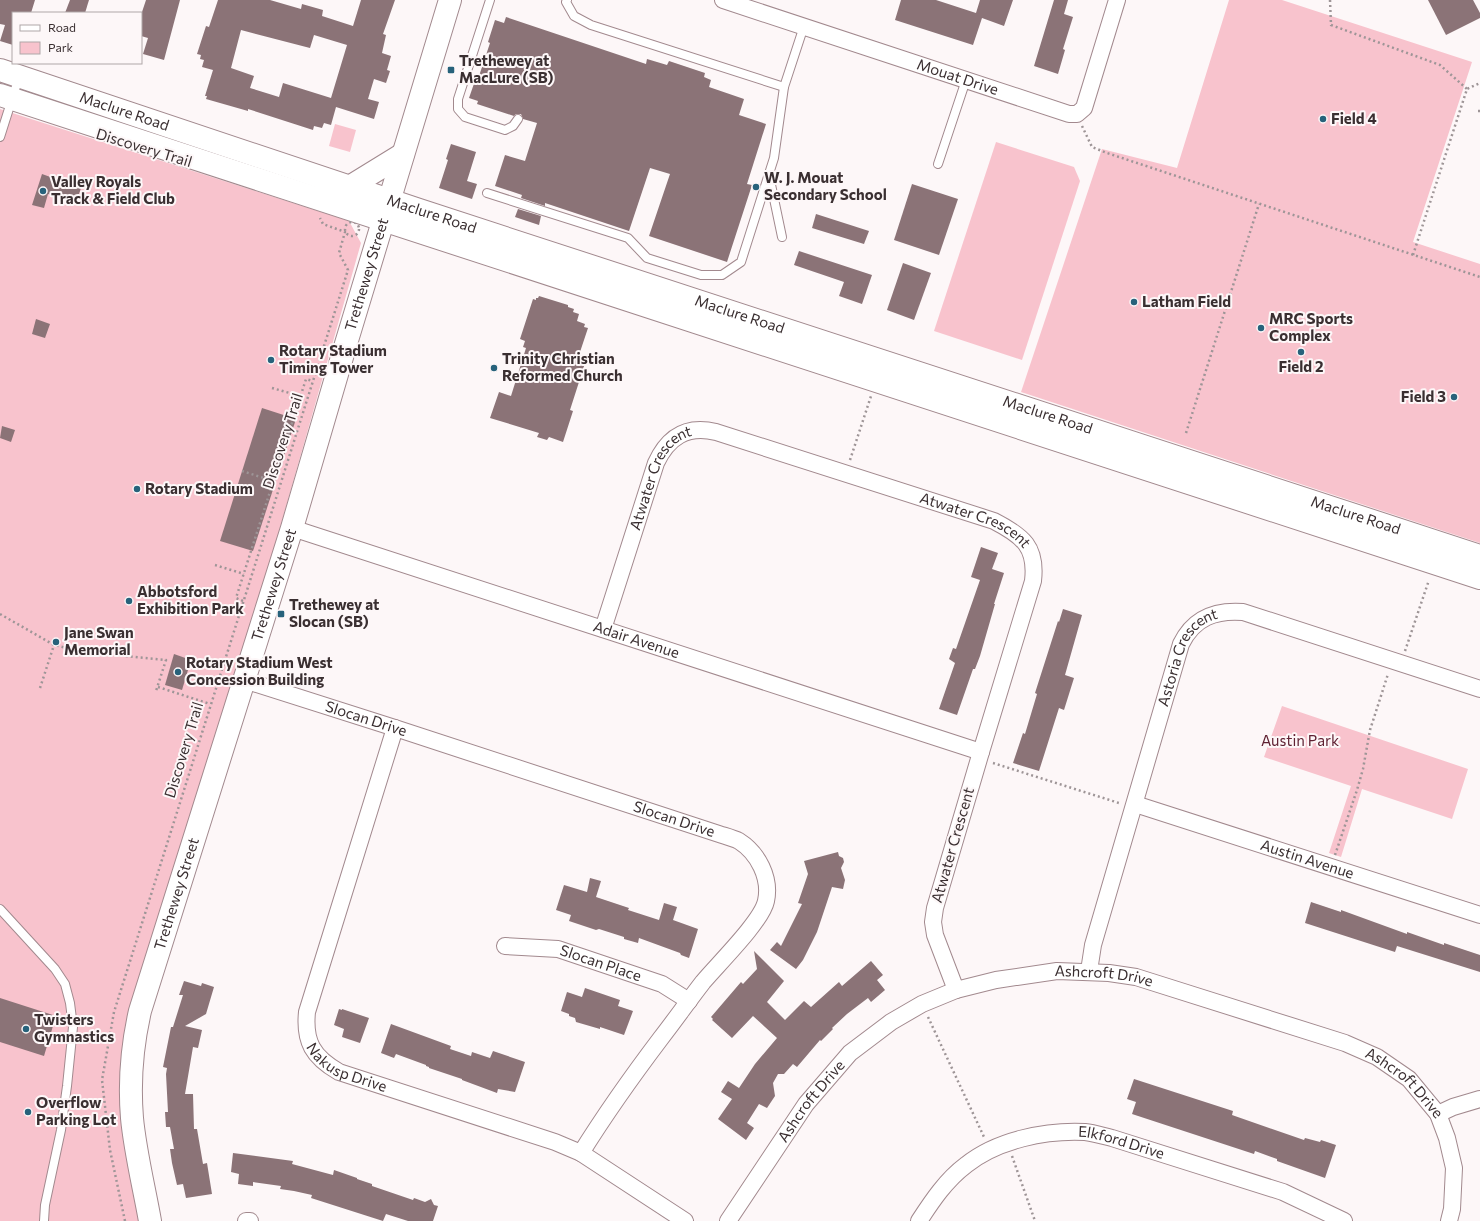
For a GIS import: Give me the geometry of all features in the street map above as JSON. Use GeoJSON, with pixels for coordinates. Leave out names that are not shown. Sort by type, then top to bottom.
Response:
{"type":"FeatureCollection","features":[{"type":"Feature","properties":{"kind":"main road","name":"Trethewey Street"},"geometry":{"type":"LineString","coordinates":[[150,1221],[132,1119],[131,1058],[135,1030],[292,528],[450,0]]}},
{"type":"Feature","properties":{"kind":"main road","name":"Maclure Road"},"geometry":{"type":"LineString","coordinates":[[9,73],[351,186],[386,210],[876,380],[1480,578]]}},
{"type":"Feature","properties":{"kind":"main road","name":"Maclure Road"},"geometry":{"type":"LineString","coordinates":[[6,97],[386,210],[1480,556]]}},
{"type":"Feature","properties":{"kind":"main road"},"geometry":{"type":"LineString","coordinates":[[351,186],[403,154]]}},
{"type":"Feature","properties":{"kind":"street","name":"Mouat Drive"},"geometry":{"type":"LineString","coordinates":[[723,0],[1069,114],[1077,114]]}},
{"type":"Feature","properties":{"kind":"street"},"geometry":{"type":"LineString","coordinates":[[1077,114],[1084,108],[1117,0]]}},
{"type":"Feature","properties":{"kind":"street","name":"Atwater Crescent"},"geometry":{"type":"LineString","coordinates":[[603,628],[656,463],[662,451],[672,440],[693,430],[706,430],[846,474],[994,522],[1016,534],[1030,550],[1034,569],[1033,581],[935,908],[933,922],[935,935],[956,990]]}},
{"type":"Feature","properties":{"kind":"street","name":"Adair Avenue"},"geometry":{"type":"LineString","coordinates":[[292,528],[603,628],[980,755]]}},
{"type":"Feature","properties":{"kind":"street","name":"Astoria Crescent"},"geometry":{"type":"LineString","coordinates":[[1088,971],[1093,945],[1135,806],[1181,644],[1185,635],[1193,626],[1204,618],[1213,614],[1228,611],[1244,612],[1480,689]]}},
{"type":"Feature","properties":{"kind":"street","name":"Slocan Drive"},"geometry":{"type":"LineString","coordinates":[[244,680],[738,841],[752,853],[765,872],[766,902],[758,918],[703,982],[630,1080],[581,1153]]}},
{"type":"Feature","properties":{"kind":"street","name":"Nakusp Drive"},"geometry":{"type":"LineString","coordinates":[[395,728],[307,1012],[306,1026],[308,1038],[314,1052],[325,1064],[339,1072],[555,1142],[581,1153],[685,1221]]}},
{"type":"Feature","properties":{"kind":"street","name":"Austin Avenue"},"geometry":{"type":"LineString","coordinates":[[1135,806],[1480,915]]}},
{"type":"Feature","properties":{"kind":"street","name":"Slocan Place"},"geometry":{"type":"LineString","coordinates":[[505,946],[558,949],[662,984],[689,1001]]}},
{"type":"Feature","properties":{"kind":"street","name":"Ashcroft Drive"},"geometry":{"type":"LineString","coordinates":[[728,1221],[806,1104],[850,1052],[891,1022],[922,1004],[956,990],[996,980],[1030,974],[1057,971],[1088,971],[1136,977],[1345,1043],[1377,1057],[1409,1079],[1438,1114],[1447,1138],[1454,1168],[1452,1209],[1449,1221]]}},
{"type":"Feature","properties":{"kind":"street"},"geometry":{"type":"LineString","coordinates":[[1438,1114],[1454,1107],[1480,1099]]}},
{"type":"Feature","properties":{"kind":"street","name":"Elkford Drive"},"geometry":{"type":"LineString","coordinates":[[919,1221],[930,1203],[946,1183],[966,1164],[990,1150],[1007,1143],[1032,1136],[1058,1132],[1086,1132],[1112,1138],[1282,1192],[1344,1221]]}},
{"type":"Feature","properties":{"kind":"lane"},"geometry":{"type":"LineString","coordinates":[[490,0],[458,99],[458,109],[465,117],[505,130],[514,126],[518,119]]}},
{"type":"Feature","properties":{"kind":"lane"},"geometry":{"type":"LineString","coordinates":[[566,0],[574,16],[591,24],[784,86]]}},
{"type":"Feature","properties":{"kind":"lane"},"geometry":{"type":"LineString","coordinates":[[487,192],[628,238],[647,258],[701,275],[722,275],[741,262],[774,158],[784,86],[804,26]]}},
{"type":"Feature","properties":{"kind":"lane"},"geometry":{"type":"LineString","coordinates":[[0,137],[9,73]]}},
{"type":"Feature","properties":{"kind":"lane"},"geometry":{"type":"LineString","coordinates":[[938,164],[966,80]]}},
{"type":"Feature","properties":{"kind":"lane"},"geometry":{"type":"LineString","coordinates":[[769,174],[782,237]]}},
{"type":"Feature","properties":{"kind":"lane"},"geometry":{"type":"LineString","coordinates":[[0,908],[55,969],[65,984],[70,1003],[73,1027],[67,1086],[61,1130],[45,1205],[44,1221]]}},
{"type":"Feature","properties":{"kind":"path"},"geometry":{"type":"LineString","coordinates":[[1330,0],[1331,25],[1440,65],[1452,74],[1467,89]]}},
{"type":"Feature","properties":{"kind":"path"},"geometry":{"type":"LineString","coordinates":[[1413,255],[1467,89],[1480,83]]}},
{"type":"Feature","properties":{"kind":"path"},"geometry":{"type":"LineString","coordinates":[[1077,114],[1087,139],[1092,147],[1480,277]]}},
{"type":"Feature","properties":{"kind":"path"},"geometry":{"type":"LineString","coordinates":[[1186,433],[1259,204]]}},
{"type":"Feature","properties":{"kind":"path","name":"Discovery Trail"},"geometry":{"type":"LineString","coordinates":[[125,1221],[110,1150],[102,1080],[114,1012],[348,270],[339,253],[345,232],[323,224],[319,218]]}},
{"type":"Feature","properties":{"kind":"path"},"geometry":{"type":"LineString","coordinates":[[243,601],[236,598],[300,396],[306,379],[313,381]]}},
{"type":"Feature","properties":{"kind":"path"},"geometry":{"type":"LineString","coordinates":[[846,474],[876,380]]}},
{"type":"Feature","properties":{"kind":"path"},"geometry":{"type":"LineString","coordinates":[[272,388],[300,396]]}},
{"type":"Feature","properties":{"kind":"path"},"geometry":{"type":"LineString","coordinates":[[242,471],[273,482]]}},
{"type":"Feature","properties":{"kind":"path"},"geometry":{"type":"LineString","coordinates":[[1331,867],[1363,769],[1370,730],[1434,563]]}},
{"type":"Feature","properties":{"kind":"path"},"geometry":{"type":"LineString","coordinates":[[216,565],[244,574]]}},
{"type":"Feature","properties":{"kind":"path"},"geometry":{"type":"LineString","coordinates":[[0,614],[54,645],[84,652],[166,660],[156,692]]}},
{"type":"Feature","properties":{"kind":"path"},"geometry":{"type":"LineString","coordinates":[[40,688],[54,645]]}},
{"type":"Feature","properties":{"kind":"path"},"geometry":{"type":"LineString","coordinates":[[158,687],[210,704]]}},
{"type":"Feature","properties":{"kind":"path"},"geometry":{"type":"LineString","coordinates":[[980,755],[1135,806]]}},
{"type":"Feature","properties":{"kind":"path"},"geometry":{"type":"LineString","coordinates":[[922,1004],[990,1150]]}},
{"type":"Feature","properties":{"kind":"path"},"geometry":{"type":"LineString","coordinates":[[1007,1143],[1036,1221]]}},
{"type":"Feature","properties":{"kind":"green space","name":"MRC Sports Complex"},"geometry":{"type":"Polygon","coordinates":[[[1229,0],[1282,0],[1472,62],[1413,242],[1480,264],[1480,543],[1021,392],[1102,149],[1177,168],[1229,0]]]}},
{"type":"Feature","properties":{"kind":"green space","name":"Abbotsford Exhibition Park"},"geometry":{"type":"Polygon","coordinates":[[[0,109],[349,221],[361,243],[232,691],[129,1010],[122,1055],[141,1221],[0,1221],[0,109]]]}},
{"type":"Feature","properties":{"kind":"green space"},"geometry":{"type":"Polygon","coordinates":[[[335,124],[356,130],[350,152],[329,146],[335,124]]]}},
{"type":"Feature","properties":{"kind":"green space"},"geometry":{"type":"Polygon","coordinates":[[[996,142],[1074,167],[1080,181],[1022,360],[934,331],[996,142]]]}},
{"type":"Feature","properties":{"kind":"green space","name":"Austin Park"},"geometry":{"type":"Polygon","coordinates":[[[1282,706],[1468,769],[1452,819],[1362,789],[1341,857],[1329,853],[1351,786],[1264,757],[1282,706]]]}},
{"type":"Feature","properties":{"kind":"building"},"geometry":{"type":"Polygon","coordinates":[[[0,0],[35,0],[31,12],[12,12],[12,45],[0,41],[5,25],[0,24],[0,0]]]}},
{"type":"Feature","properties":{"kind":"building"},"geometry":{"type":"Polygon","coordinates":[[[70,0],[89,0],[85,12],[65,12],[70,0]]]}},
{"type":"Feature","properties":{"kind":"building"},"geometry":{"type":"Polygon","coordinates":[[[146,0],[180,0],[164,60],[143,54],[148,38],[142,36],[142,12],[146,0]]]}},
{"type":"Feature","properties":{"kind":"building"},"geometry":{"type":"Polygon","coordinates":[[[218,0],[270,0],[301,9],[302,4],[323,10],[322,16],[353,26],[361,0],[395,0],[383,34],[386,35],[382,53],[391,56],[387,70],[390,71],[386,83],[374,79],[368,99],[379,102],[374,119],[336,107],[331,125],[324,123],[322,128],[314,126],[313,130],[248,109],[248,111],[206,99],[207,96],[205,96],[213,70],[202,67],[204,60],[200,59],[201,55],[197,54],[206,26],[209,27],[218,0]],[[241,30],[231,68],[254,76],[250,88],[279,97],[283,83],[331,98],[347,45],[314,35],[310,48],[241,30]]]}},
{"type":"Feature","properties":{"kind":"building"},"geometry":{"type":"Polygon","coordinates":[[[901,0],[936,0],[976,13],[980,0],[1013,0],[1004,26],[982,18],[973,45],[895,20],[901,0]]]}},
{"type":"Feature","properties":{"kind":"building"},"geometry":{"type":"Polygon","coordinates":[[[1054,0],[1068,0],[1064,14],[1073,17],[1063,49],[1065,50],[1058,74],[1034,66],[1054,0]]]}},
{"type":"Feature","properties":{"kind":"building"},"geometry":{"type":"Polygon","coordinates":[[[1428,0],[1473,0],[1480,13],[1480,18],[1446,35],[1428,0]]]}},
{"type":"Feature","properties":{"kind":"building"},"geometry":{"type":"Polygon","coordinates":[[[506,17],[646,64],[647,59],[667,65],[669,61],[705,73],[704,77],[711,80],[709,87],[744,99],[739,115],[766,124],[747,184],[752,185],[727,262],[649,236],[670,174],[650,168],[629,231],[545,203],[545,206],[521,198],[522,195],[495,186],[505,155],[525,161],[537,123],[523,119],[521,114],[516,114],[514,116],[477,104],[478,101],[469,98],[477,75],[479,76],[490,43],[488,42],[495,20],[504,23],[506,17]]]}},
{"type":"Feature","properties":{"kind":"building"},"geometry":{"type":"Polygon","coordinates":[[[451,144],[476,152],[467,181],[477,184],[472,199],[439,188],[448,160],[446,159],[451,144]]]}},
{"type":"Feature","properties":{"kind":"building"},"geometry":{"type":"Polygon","coordinates":[[[42,174],[81,188],[76,203],[48,194],[44,208],[32,205],[42,174]]]}},
{"type":"Feature","properties":{"kind":"building"},"geometry":{"type":"Polygon","coordinates":[[[912,184],[958,199],[939,255],[894,240],[912,184]]]}},
{"type":"Feature","properties":{"kind":"building"},"geometry":{"type":"Polygon","coordinates":[[[518,209],[541,216],[539,225],[515,217],[518,209]]]}},
{"type":"Feature","properties":{"kind":"building"},"geometry":{"type":"Polygon","coordinates":[[[816,214],[869,231],[864,244],[812,228],[816,214]]]}},
{"type":"Feature","properties":{"kind":"building"},"geometry":{"type":"Polygon","coordinates":[[[799,251],[872,275],[862,304],[839,296],[844,282],[794,265],[799,251]]]}},
{"type":"Feature","properties":{"kind":"building"},"geometry":{"type":"Polygon","coordinates":[[[903,263],[931,273],[914,320],[887,310],[903,263]]]}},
{"type":"Feature","properties":{"kind":"building"},"geometry":{"type":"Polygon","coordinates":[[[539,296],[568,305],[568,307],[574,309],[573,312],[579,314],[577,321],[585,324],[584,327],[588,328],[579,355],[587,357],[570,410],[573,411],[563,442],[549,437],[547,440],[537,437],[539,433],[490,418],[499,392],[511,396],[526,348],[523,347],[525,341],[520,339],[533,299],[536,300],[539,296]]]}},
{"type":"Feature","properties":{"kind":"building"},"geometry":{"type":"Polygon","coordinates":[[[36,319],[50,324],[45,338],[32,334],[36,319]]]}},
{"type":"Feature","properties":{"kind":"building"},"geometry":{"type":"Polygon","coordinates":[[[262,408],[296,419],[253,551],[220,541],[262,408]]]}},
{"type":"Feature","properties":{"kind":"building"},"geometry":{"type":"Polygon","coordinates":[[[2,426],[15,430],[11,442],[0,438],[2,426]]]}},
{"type":"Feature","properties":{"kind":"building"},"geometry":{"type":"Polygon","coordinates":[[[981,547],[998,553],[992,569],[1004,573],[980,656],[975,669],[973,669],[957,715],[939,709],[955,663],[949,659],[953,648],[956,649],[980,580],[971,577],[981,547]]]}},
{"type":"Feature","properties":{"kind":"building"},"geometry":{"type":"Polygon","coordinates":[[[1063,609],[1082,615],[1065,675],[1074,678],[1064,710],[1059,708],[1039,771],[1013,763],[1023,733],[1025,734],[1037,694],[1035,693],[1063,609]]]}},
{"type":"Feature","properties":{"kind":"building","name":"Rotary Stadium West Concession Building"},"geometry":{"type":"Polygon","coordinates":[[[174,654],[191,660],[182,690],[165,685],[174,654]]]}},
{"type":"Feature","properties":{"kind":"building"},"geometry":{"type":"Polygon","coordinates":[[[838,852],[839,856],[843,858],[844,862],[841,868],[845,880],[843,889],[832,887],[817,932],[803,960],[796,969],[770,950],[777,942],[781,946],[802,904],[798,903],[808,874],[804,861],[838,852]]]}},
{"type":"Feature","properties":{"kind":"building"},"geometry":{"type":"Polygon","coordinates":[[[590,878],[601,881],[596,897],[629,908],[628,910],[659,920],[664,903],[677,907],[673,920],[698,929],[689,958],[681,955],[680,953],[639,938],[638,943],[599,929],[596,930],[569,921],[571,915],[556,910],[564,885],[587,892],[590,878]]]}},
{"type":"Feature","properties":{"kind":"building"},"geometry":{"type":"Polygon","coordinates":[[[1311,902],[1341,912],[1341,910],[1407,934],[1407,932],[1444,945],[1444,943],[1480,955],[1480,972],[1397,946],[1395,952],[1305,923],[1311,902]]]}},
{"type":"Feature","properties":{"kind":"building"},"geometry":{"type":"Polygon","coordinates":[[[754,951],[784,981],[767,1002],[785,1020],[804,1001],[811,1007],[839,982],[842,986],[871,961],[883,975],[877,980],[885,990],[871,1002],[868,998],[847,1014],[821,1041],[820,1040],[797,1067],[793,1064],[784,1074],[778,1074],[773,1083],[775,1096],[767,1108],[759,1104],[747,1123],[754,1128],[746,1140],[718,1119],[732,1099],[721,1092],[728,1081],[739,1088],[755,1064],[777,1038],[753,1016],[732,1038],[712,1020],[713,1019],[711,1017],[741,982],[743,984],[757,969],[754,951]]]}},
{"type":"Feature","properties":{"kind":"building"},"geometry":{"type":"Polygon","coordinates":[[[184,981],[201,986],[202,983],[214,987],[206,1014],[185,1026],[202,1030],[198,1048],[193,1047],[185,1094],[193,1094],[194,1129],[197,1129],[203,1164],[207,1163],[212,1194],[186,1198],[183,1184],[177,1185],[172,1163],[170,1149],[174,1149],[170,1127],[166,1127],[165,1112],[168,1112],[167,1068],[163,1067],[171,1027],[173,1027],[183,995],[179,995],[184,981]]]}},
{"type":"Feature","properties":{"kind":"building"},"geometry":{"type":"Polygon","coordinates":[[[585,988],[620,1000],[618,1006],[633,1011],[624,1035],[600,1027],[600,1029],[576,1022],[575,1018],[561,1011],[567,992],[582,997],[585,988]]]}},
{"type":"Feature","properties":{"kind":"building","name":"Twisters Gymnastics"},"geometry":{"type":"Polygon","coordinates":[[[0,998],[56,1016],[44,1056],[0,1042],[0,998]]]}},
{"type":"Feature","properties":{"kind":"building"},"geometry":{"type":"Polygon","coordinates":[[[339,1009],[369,1018],[360,1043],[342,1037],[344,1029],[334,1025],[339,1009]]]}},
{"type":"Feature","properties":{"kind":"building"},"geometry":{"type":"Polygon","coordinates":[[[391,1024],[451,1046],[450,1049],[471,1056],[472,1052],[490,1058],[493,1051],[525,1062],[515,1092],[498,1089],[497,1093],[396,1054],[394,1058],[381,1053],[391,1024]]]}},
{"type":"Feature","properties":{"kind":"building"},"geometry":{"type":"Polygon","coordinates":[[[1134,1079],[1233,1111],[1232,1115],[1304,1140],[1305,1138],[1320,1142],[1321,1140],[1336,1145],[1325,1178],[1277,1161],[1277,1159],[1255,1151],[1254,1154],[1132,1114],[1136,1102],[1127,1099],[1134,1079]]]}},
{"type":"Feature","properties":{"kind":"building"},"geometry":{"type":"Polygon","coordinates":[[[233,1153],[293,1161],[292,1164],[333,1175],[334,1170],[372,1184],[372,1186],[413,1200],[414,1198],[425,1202],[431,1199],[434,1205],[438,1206],[433,1221],[408,1221],[386,1214],[383,1221],[311,1198],[312,1195],[280,1189],[281,1186],[253,1182],[253,1186],[238,1184],[239,1174],[231,1172],[233,1153]]]}},
{"type":"Feature","properties":{"kind":"place","name":"Trethewey at MacLure (SB)"},"geometry":{"type":"Point","coordinates":[451,70]}},
{"type":"Feature","properties":{"kind":"place","name":"Field 4"},"geometry":{"type":"Point","coordinates":[1323,119]}},
{"type":"Feature","properties":{"kind":"place","name":"W. J. Mouat Secondary School"},"geometry":{"type":"Point","coordinates":[756,187]}},
{"type":"Feature","properties":{"kind":"place","name":"Valley Royals Track & Field Club"},"geometry":{"type":"Point","coordinates":[43,191]}},
{"type":"Feature","properties":{"kind":"place","name":"Latham Field"},"geometry":{"type":"Point","coordinates":[1134,302]}},
{"type":"Feature","properties":{"kind":"place","name":"MRC Sports Complex"},"geometry":{"type":"Point","coordinates":[1261,328]}},
{"type":"Feature","properties":{"kind":"place","name":"Field 2"},"geometry":{"type":"Point","coordinates":[1301,352]}},
{"type":"Feature","properties":{"kind":"place","name":"Rotary Stadium Timing Tower"},"geometry":{"type":"Point","coordinates":[271,360]}},
{"type":"Feature","properties":{"kind":"place","name":"Trinity Christian Reformed Church"},"geometry":{"type":"Point","coordinates":[494,368]}},
{"type":"Feature","properties":{"kind":"place","name":"Field 3"},"geometry":{"type":"Point","coordinates":[1454,397]}},
{"type":"Feature","properties":{"kind":"place","name":"Rotary Stadium"},"geometry":{"type":"Point","coordinates":[137,489]}},
{"type":"Feature","properties":{"kind":"place","name":"Abbotsford Exhibition Park"},"geometry":{"type":"Point","coordinates":[129,601]}},
{"type":"Feature","properties":{"kind":"place","name":"Trethewey at Slocan (SB)"},"geometry":{"type":"Point","coordinates":[281,614]}},
{"type":"Feature","properties":{"kind":"place","name":"Jane Swan Memorial"},"geometry":{"type":"Point","coordinates":[56,642]}},
{"type":"Feature","properties":{"kind":"place","name":"Rotary Stadium West Concession Building"},"geometry":{"type":"Point","coordinates":[178,672]}},
{"type":"Feature","properties":{"kind":"place","name":"Twisters Gymnastics"},"geometry":{"type":"Point","coordinates":[26,1029]}},
{"type":"Feature","properties":{"kind":"place","name":"Overflow Parking Lot"},"geometry":{"type":"Point","coordinates":[28,1112]}}]}
